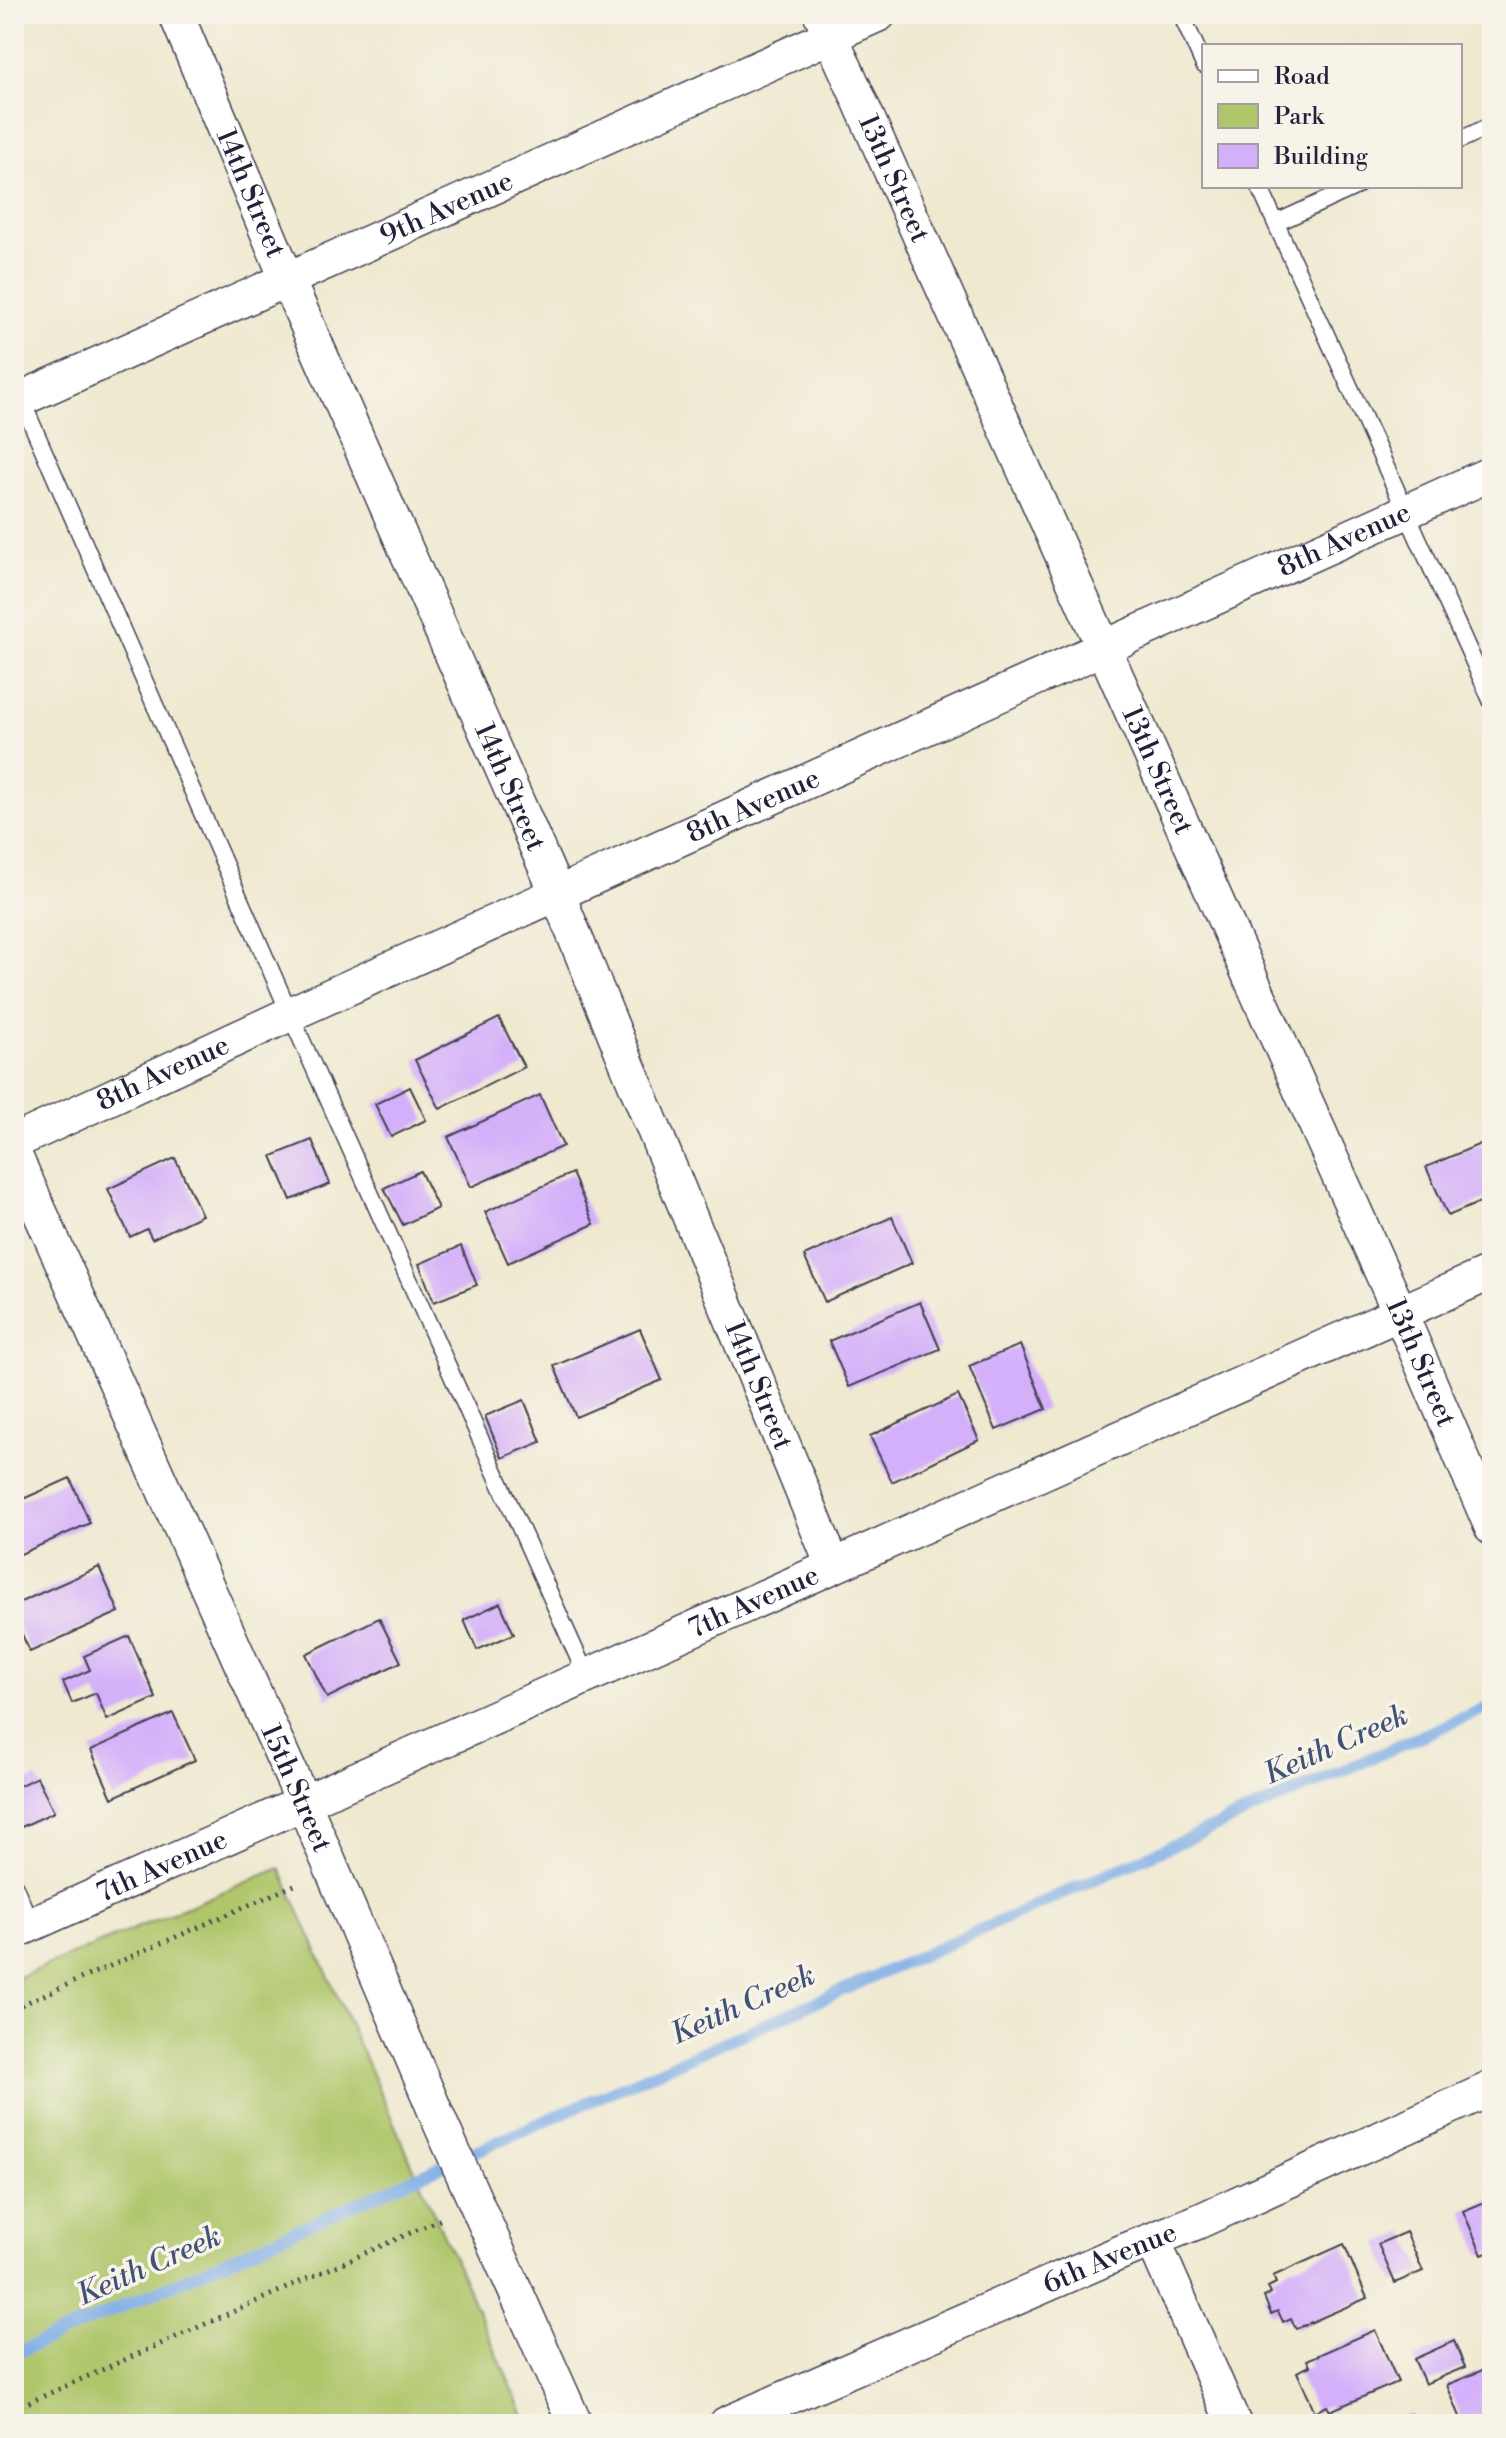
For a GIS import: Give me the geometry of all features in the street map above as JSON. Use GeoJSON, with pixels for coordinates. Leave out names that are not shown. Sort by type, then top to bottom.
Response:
{"type":"FeatureCollection","features":[{"type":"Feature","properties":{"kind":"street","name":"14th Street"},"geometry":{"type":"LineString","coordinates":[[176,14],[287,279],[557,893],[833,1566]]}},
{"type":"Feature","properties":{"kind":"street","name":"9th Avenue"},"geometry":{"type":"LineString","coordinates":[[16,394],[287,279],[825,25],[879,14]]}},
{"type":"Feature","properties":{"kind":"street","name":"13th Street"},"geometry":{"type":"LineString","coordinates":[[825,25],[1400,1313],[1492,1528]]}},
{"type":"Feature","properties":{"kind":"street","name":"8th Avenue"},"geometry":{"type":"LineString","coordinates":[[14,1142],[557,893],[1492,473]]}},
{"type":"Feature","properties":{"kind":"street","name":"15th Street"},"geometry":{"type":"LineString","coordinates":[[14,1154],[304,1804],[442,2127],[575,2424]]}},
{"type":"Feature","properties":{"kind":"street","name":"7th Avenue"},"geometry":{"type":"LineString","coordinates":[[23,1929],[1492,1272]]}},
{"type":"Feature","properties":{"kind":"street","name":"6th Avenue"},"geometry":{"type":"LineString","coordinates":[[726,2424],[1153,2240],[1492,2088]]}},
{"type":"Feature","properties":{"kind":"street"},"geometry":{"type":"LineString","coordinates":[[1153,2240],[1234,2424]]}},
{"type":"Feature","properties":{"kind":"lane"},"geometry":{"type":"LineString","coordinates":[[1181,14],[1202,61]]}},
{"type":"Feature","properties":{"kind":"lane"},"geometry":{"type":"LineString","coordinates":[[1462,139],[1492,125]]}},
{"type":"Feature","properties":{"kind":"lane"},"geometry":{"type":"LineString","coordinates":[[1260,188],[1492,702]]}},
{"type":"Feature","properties":{"kind":"lane"},"geometry":{"type":"LineString","coordinates":[[1276,223],[1353,188]]}},
{"type":"Feature","properties":{"kind":"lane"},"geometry":{"type":"LineString","coordinates":[[16,394],[587,1677]]}},
{"type":"Feature","properties":{"kind":"lane"},"geometry":{"type":"LineString","coordinates":[[14,1885],[23,1929]]}},
{"type":"Feature","properties":{"kind":"path"},"geometry":{"type":"LineString","coordinates":[[14,2008],[289,1887]]}},
{"type":"Feature","properties":{"kind":"path"},"geometry":{"type":"LineString","coordinates":[[14,2409],[434,2224]]}},
{"type":"Feature","properties":{"kind":"green space"},"geometry":{"type":"Polygon","coordinates":[[[280,1868],[528,2424],[14,2424],[14,1979],[280,1868]]]}},
{"type":"Feature","properties":{"kind":"building"},"geometry":{"type":"Polygon","coordinates":[[[499,1018],[524,1067],[440,1109],[415,1060],[499,1018]]]}},
{"type":"Feature","properties":{"kind":"building"},"geometry":{"type":"Polygon","coordinates":[[[410,1087],[426,1120],[391,1137],[375,1104],[410,1087]]]}},
{"type":"Feature","properties":{"kind":"building"},"geometry":{"type":"Polygon","coordinates":[[[540,1095],[563,1146],[471,1187],[448,1137],[540,1095]]]}},
{"type":"Feature","properties":{"kind":"building"},"geometry":{"type":"Polygon","coordinates":[[[1492,1139],[1492,1197],[1448,1216],[1426,1167],[1492,1139]]]}},
{"type":"Feature","properties":{"kind":"building"},"geometry":{"type":"Polygon","coordinates":[[[312,1140],[330,1184],[291,1200],[272,1156],[312,1140]]]}},
{"type":"Feature","properties":{"kind":"building"},"geometry":{"type":"Polygon","coordinates":[[[175,1158],[202,1215],[152,1239],[147,1229],[130,1237],[108,1189],[175,1158]]]}},
{"type":"Feature","properties":{"kind":"building"},"geometry":{"type":"Polygon","coordinates":[[[420,1171],[438,1208],[403,1225],[384,1188],[420,1171]]]}},
{"type":"Feature","properties":{"kind":"building"},"geometry":{"type":"Polygon","coordinates":[[[572,1173],[594,1224],[508,1263],[485,1212],[572,1173]]]}},
{"type":"Feature","properties":{"kind":"building"},"geometry":{"type":"Polygon","coordinates":[[[892,1217],[912,1263],[825,1302],[804,1256],[892,1217]]]}},
{"type":"Feature","properties":{"kind":"building"},"geometry":{"type":"Polygon","coordinates":[[[461,1246],[477,1285],[434,1302],[419,1264],[461,1246]]]}},
{"type":"Feature","properties":{"kind":"building"},"geometry":{"type":"Polygon","coordinates":[[[920,1302],[940,1349],[849,1387],[829,1341],[920,1302]]]}},
{"type":"Feature","properties":{"kind":"building"},"geometry":{"type":"Polygon","coordinates":[[[640,1329],[662,1380],[576,1417],[554,1366],[640,1329]]]}},
{"type":"Feature","properties":{"kind":"building"},"geometry":{"type":"Polygon","coordinates":[[[1020,1345],[1046,1409],[996,1430],[969,1366],[1020,1345]]]}},
{"type":"Feature","properties":{"kind":"building"},"geometry":{"type":"Polygon","coordinates":[[[958,1395],[979,1440],[892,1482],[870,1436],[958,1395]]]}},
{"type":"Feature","properties":{"kind":"building"},"geometry":{"type":"Polygon","coordinates":[[[524,1400],[541,1442],[502,1458],[485,1416],[524,1400]]]}},
{"type":"Feature","properties":{"kind":"building"},"geometry":{"type":"Polygon","coordinates":[[[70,1478],[90,1523],[14,1557],[14,1503],[70,1478]]]}},
{"type":"Feature","properties":{"kind":"building"},"geometry":{"type":"Polygon","coordinates":[[[99,1567],[119,1612],[30,1652],[14,1617],[14,1605],[99,1567]]]}},
{"type":"Feature","properties":{"kind":"building"},"geometry":{"type":"Polygon","coordinates":[[[500,1603],[514,1634],[477,1650],[464,1620],[500,1603]]]}},
{"type":"Feature","properties":{"kind":"building"},"geometry":{"type":"Polygon","coordinates":[[[379,1618],[401,1662],[327,1698],[306,1654],[379,1618]]]}},
{"type":"Feature","properties":{"kind":"building"},"geometry":{"type":"Polygon","coordinates":[[[129,1636],[156,1698],[107,1720],[96,1693],[72,1703],[63,1682],[90,1670],[84,1656],[129,1636]]]}},
{"type":"Feature","properties":{"kind":"building"},"geometry":{"type":"Polygon","coordinates":[[[173,1713],[195,1760],[112,1798],[91,1750],[173,1713]]]}},
{"type":"Feature","properties":{"kind":"building"},"geometry":{"type":"Polygon","coordinates":[[[37,1777],[54,1812],[15,1830],[14,1788],[37,1777]]]}},
{"type":"Feature","properties":{"kind":"building"},"geometry":{"type":"Polygon","coordinates":[[[1492,2199],[1492,2251],[1482,2255],[1463,2211],[1492,2199]]]}},
{"type":"Feature","properties":{"kind":"building"},"geometry":{"type":"Polygon","coordinates":[[[1406,2232],[1423,2271],[1395,2283],[1378,2244],[1406,2232]]]}},
{"type":"Feature","properties":{"kind":"building"},"geometry":{"type":"Polygon","coordinates":[[[1344,2244],[1367,2298],[1296,2329],[1291,2318],[1283,2322],[1278,2311],[1271,2314],[1264,2297],[1271,2294],[1268,2287],[1276,2283],[1273,2276],[1344,2244]]]}},
{"type":"Feature","properties":{"kind":"building"},"geometry":{"type":"Polygon","coordinates":[[[1375,2330],[1398,2382],[1330,2411],[1327,2406],[1315,2412],[1297,2372],[1310,2366],[1307,2360],[1375,2330]]]}},
{"type":"Feature","properties":{"kind":"building"},"geometry":{"type":"Polygon","coordinates":[[[1454,2341],[1465,2367],[1425,2384],[1414,2359],[1454,2341]]]}},
{"type":"Feature","properties":{"kind":"building"},"geometry":{"type":"Polygon","coordinates":[[[1492,2366],[1492,2416],[1474,2424],[1463,2424],[1447,2385],[1492,2366]]]}},
{"type":"Feature","properties":{"kind":"building"},"geometry":{"type":"Polygon","coordinates":[[[1410,2414],[1414,2424],[1388,2424],[1410,2414]]]}},
{"type":"Feature","properties":{"kind":"waterway","name":"Keith Creek"},"geometry":{"type":"LineString","coordinates":[[14,2354],[1492,1705]]}}]}
